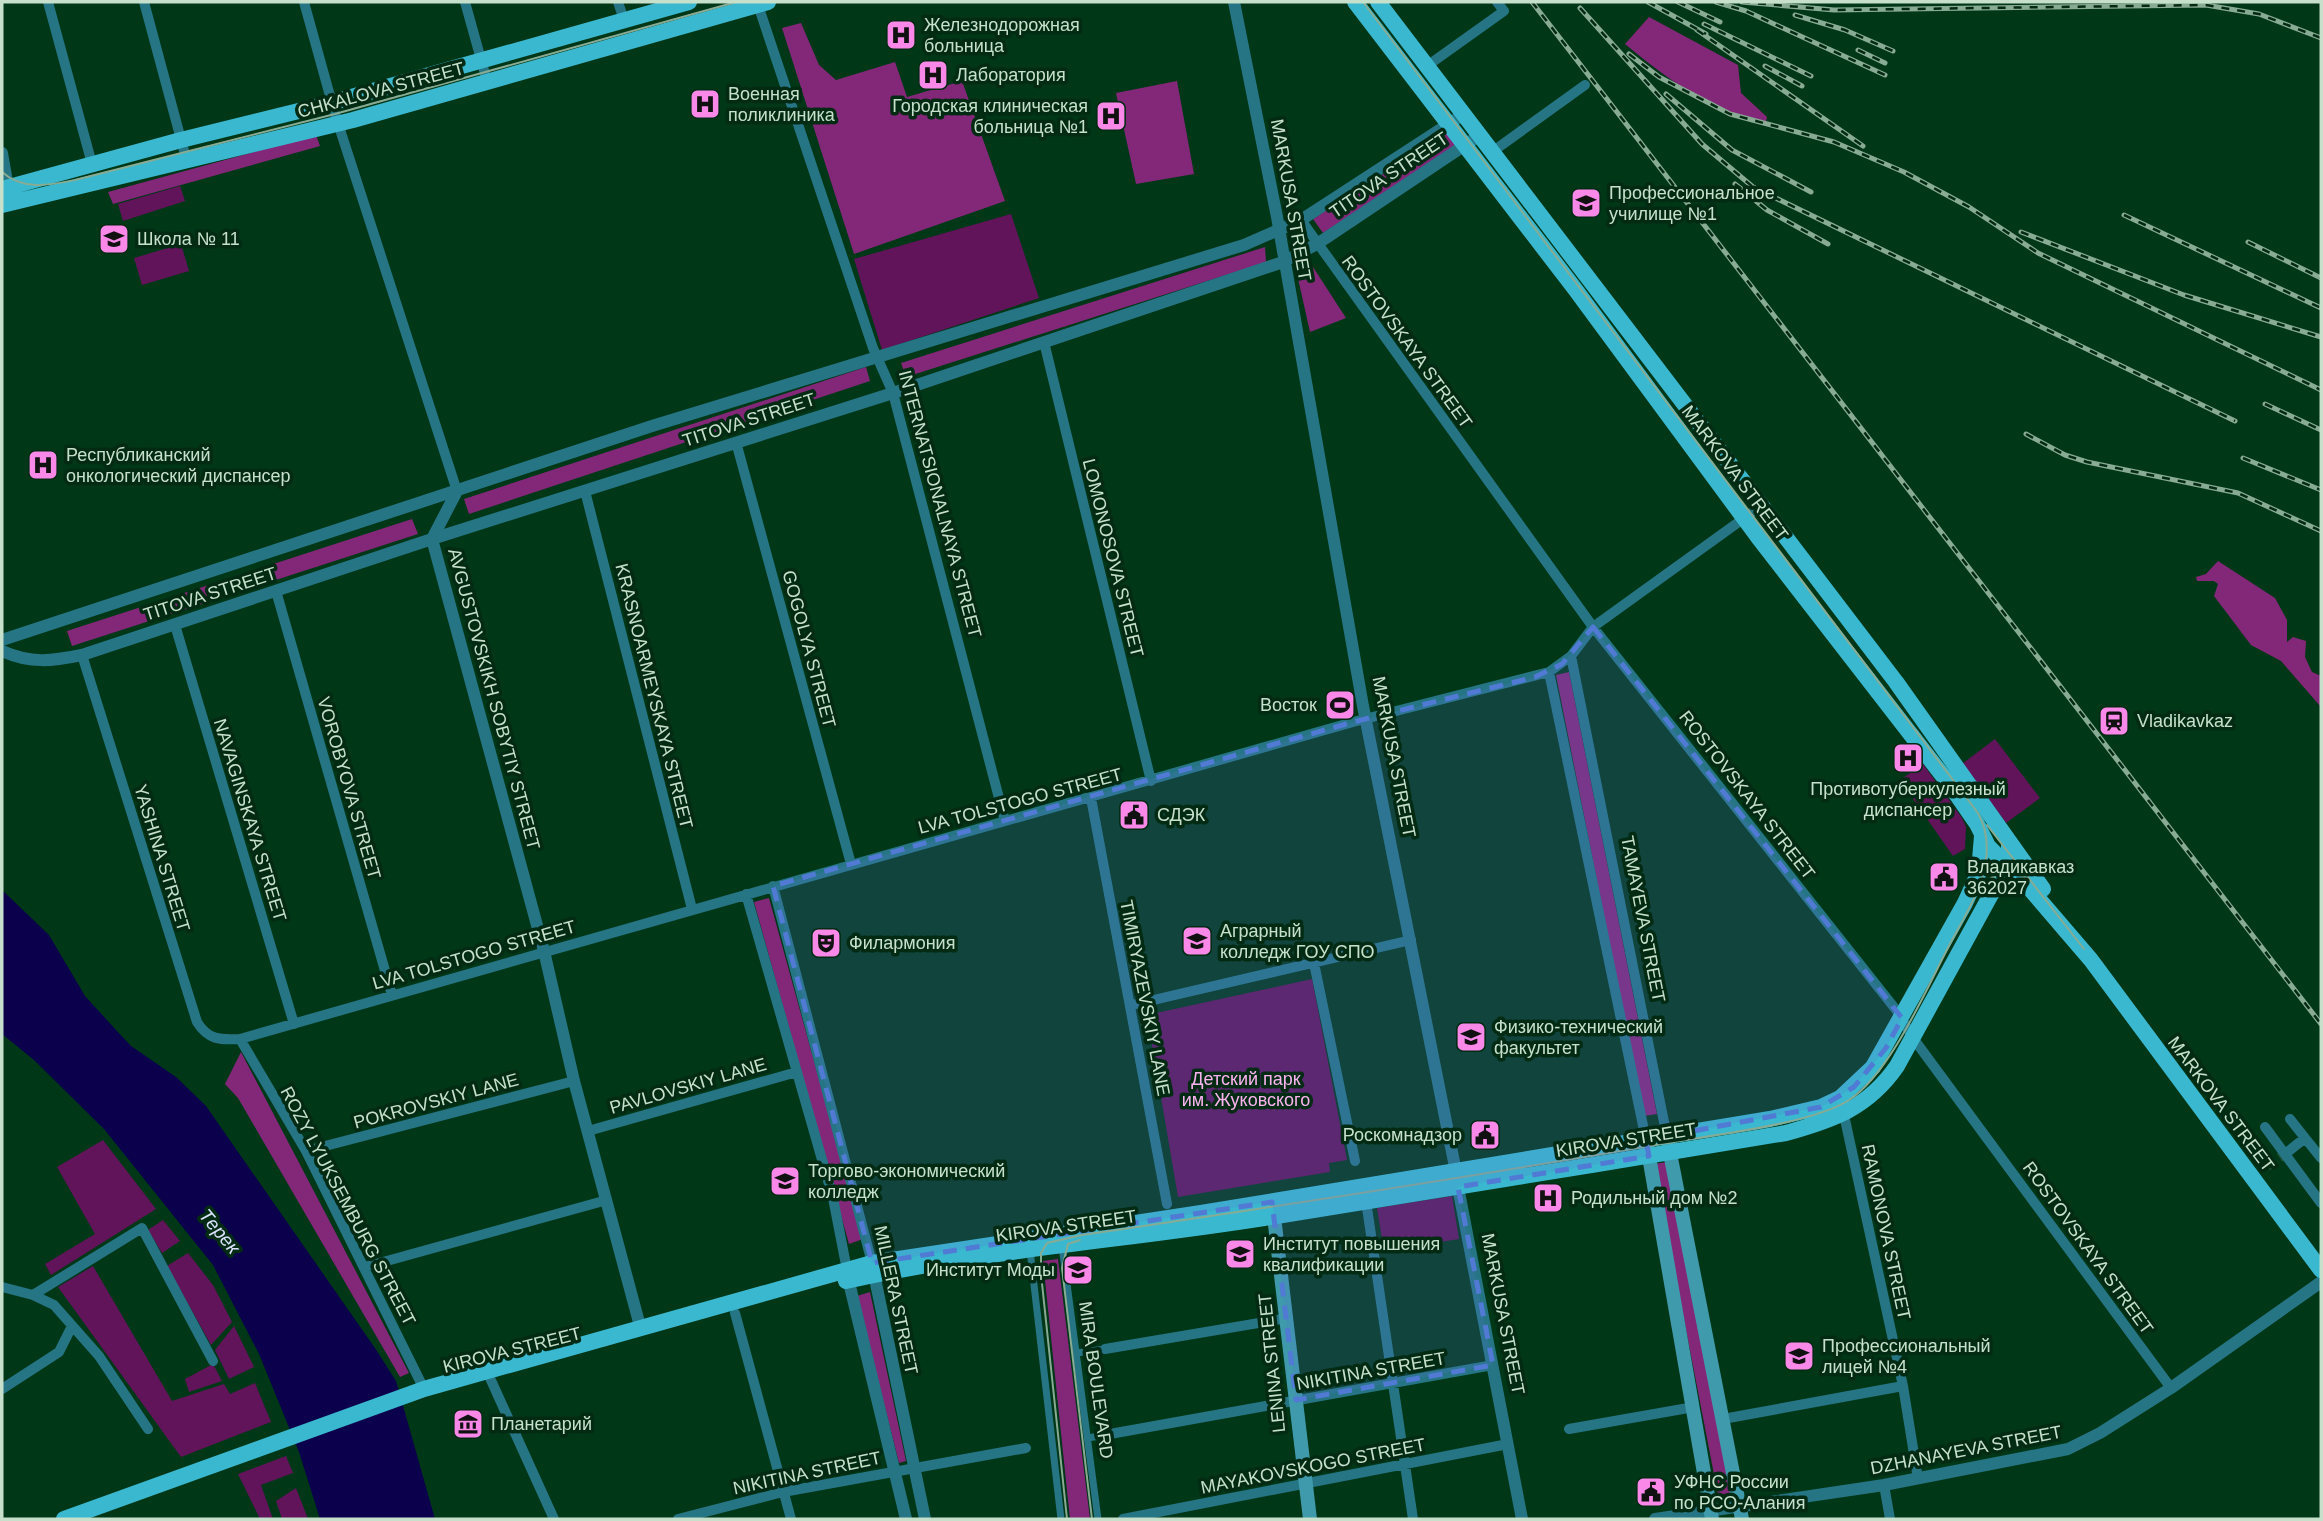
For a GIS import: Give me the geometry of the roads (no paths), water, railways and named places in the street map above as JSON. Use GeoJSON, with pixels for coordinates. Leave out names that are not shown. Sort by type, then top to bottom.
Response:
{"type":"FeatureCollection","features":[{"type":"Feature","properties":{"kind":"main road","name":"CHKALOVA STREET"},"geometry":{"type":"LineString","coordinates":[[4,196],[92,164],[332,103],[689,2]]}},
{"type":"Feature","properties":{"kind":"main road","name":"MARKOVA STREET"},"geometry":{"type":"LineString","coordinates":[[1355,2],[1457,119],[1480,135],[1896,682],[2086,947],[2091,960]]}},
{"type":"Feature","properties":{"kind":"main road","name":"MARKOVA STREET"},"geometry":{"type":"LineString","coordinates":[[1378,2],[1427,66],[1457,119],[1465,145],[1744,519],[1950,785],[1977,824],[1982,836],[2091,960],[2321,1270]]}},
{"type":"Feature","properties":{"kind":"main road","name":"CHKALOVA STREET"},"geometry":{"type":"LineString","coordinates":[[4,196],[338,124],[761,3]]}},
{"type":"Feature","properties":{"kind":"main road","name":"KIROVA STREET"},"geometry":{"type":"LineString","coordinates":[[421,1390],[873,1269],[1274,1209],[1647,1148],[1804,1112],[1840,1098],[1872,1067],[1902,1018],[1972,888],[1982,858],[1982,836]]}},
{"type":"Feature","properties":{"kind":"main road","name":"KIROVA STREET"},"geometry":{"type":"LineString","coordinates":[[1668,1144],[1786,1133],[1844,1115],[1865,1102],[1885,1083],[1913,1038],[1992,893],[2006,864],[2009,842]]}},
{"type":"Feature","properties":{"kind":"main road"},"geometry":{"type":"LineString","coordinates":[[1992,893],[2009,883],[2017,882],[2031,890]]}},
{"type":"Feature","properties":{"kind":"main road","name":"TAMAYEVA STREET"},"geometry":{"type":"LineString","coordinates":[[1668,1144],[1741,1513]]}},
{"type":"Feature","properties":{"kind":"main road"},"geometry":{"type":"LineString","coordinates":[[1647,1148],[1712,1515]]}},
{"type":"Feature","properties":{"kind":"main road","name":"KIROVA STREET"},"geometry":{"type":"LineString","coordinates":[[873,1269],[1030,1250],[1274,1209],[1366,1201],[1457,1180]]}},
{"type":"Feature","properties":{"kind":"main road","name":"LENINA STREET"},"geometry":{"type":"LineString","coordinates":[[1274,1209],[1310,1519]]}},
{"type":"Feature","properties":{"kind":"main road","name":"KIROVA STREET"},"geometry":{"type":"LineString","coordinates":[[421,1390],[462,1385],[641,1331],[735,1313],[848,1276]]}},
{"type":"Feature","properties":{"kind":"main road"},"geometry":{"type":"LineString","coordinates":[[64,1519],[421,1390]]}},
{"type":"Feature","properties":{"kind":"street"},"geometry":{"type":"LineString","coordinates":[[48,2],[92,164]]}},
{"type":"Feature","properties":{"kind":"street"},"geometry":{"type":"LineString","coordinates":[[144,2],[186,158]]}},
{"type":"Feature","properties":{"kind":"street"},"geometry":{"type":"LineString","coordinates":[[304,2],[338,124],[457,491]]}},
{"type":"Feature","properties":{"kind":"street"},"geometry":{"type":"LineString","coordinates":[[465,2],[487,81]]}},
{"type":"Feature","properties":{"kind":"street"},"geometry":{"type":"LineString","coordinates":[[618,2],[624,20]]}},
{"type":"Feature","properties":{"kind":"street","name":"MARKUSA STREET"},"geometry":{"type":"LineString","coordinates":[[1234,2],[1279,232],[1366,719],[1522,1519]]}},
{"type":"Feature","properties":{"kind":"street"},"geometry":{"type":"LineString","coordinates":[[1427,66],[1504,11],[1497,2]]}},
{"type":"Feature","properties":{"kind":"street","name":"INTERNATSIONALNAYA STREET"},"geometry":{"type":"LineString","coordinates":[[761,3],[878,358],[892,393],[1005,821]]}},
{"type":"Feature","properties":{"kind":"street"},"geometry":{"type":"LineString","coordinates":[[1492,152],[1585,85]]}},
{"type":"Feature","properties":{"kind":"street","name":"TITOVA STREET"},"geometry":{"type":"LineString","coordinates":[[2,640],[652,426],[1279,232],[1457,119]]}},
{"type":"Feature","properties":{"kind":"street","name":"TITOVA STREET"},"geometry":{"type":"LineString","coordinates":[[2,651],[22,660],[48,662],[82,655],[432,539],[892,393],[1283,262],[1317,244],[1480,135]]}},
{"type":"Feature","properties":{"kind":"street"},"geometry":{"type":"LineString","coordinates":[[2,153],[4,196]]}},
{"type":"Feature","properties":{"kind":"street","name":"ROSTOVSKAYA STREET"},"geometry":{"type":"LineString","coordinates":[[1301,220],[1593,627],[1902,1018],[1913,1038],[2171,1388]]}},
{"type":"Feature","properties":{"kind":"street","name":"LOMONOSOVA STREET"},"geometry":{"type":"LineString","coordinates":[[1044,342],[1151,781]]}},
{"type":"Feature","properties":{"kind":"street","name":"GOGOLYA STREET"},"geometry":{"type":"LineString","coordinates":[[736,442],[852,864]]}},
{"type":"Feature","properties":{"kind":"street","name":"AVGUSTOVSKIKH SOBYTIY STREET"},"geometry":{"type":"LineString","coordinates":[[457,491],[432,539],[544,951],[574,1081],[641,1331]]}},
{"type":"Feature","properties":{"kind":"street","name":"KRASNOARMEYSKAYA STREET"},"geometry":{"type":"LineString","coordinates":[[585,491],[692,909]]}},
{"type":"Feature","properties":{"kind":"street","name":"LVA TOLSTOGO STREET"},"geometry":{"type":"LineString","coordinates":[[240,1039],[1366,719],[1549,672],[1571,656],[1593,627],[1761,506]]}},
{"type":"Feature","properties":{"kind":"street","name":"VOROBYOVA STREET"},"geometry":{"type":"LineString","coordinates":[[276,591],[392,995]]}},
{"type":"Feature","properties":{"kind":"street","name":"NAVAGINSKAYA STREET"},"geometry":{"type":"LineString","coordinates":[[175,625],[294,1024]]}},
{"type":"Feature","properties":{"kind":"street","name":"YASHINA STREET"},"geometry":{"type":"LineString","coordinates":[[82,655],[197,1022],[207,1035],[214,1039],[240,1039]]}},
{"type":"Feature","properties":{"kind":"street","name":"TAMAYEVA STREET"},"geometry":{"type":"LineString","coordinates":[[1571,656],[1668,1144]]}},
{"type":"Feature","properties":{"kind":"street"},"geometry":{"type":"LineString","coordinates":[[1549,672],[1647,1148]]}},
{"type":"Feature","properties":{"kind":"street","name":"TIMIRYAZEVSKIY LANE"},"geometry":{"type":"LineString","coordinates":[[1091,798],[1132,1005],[1167,1204]]}},
{"type":"Feature","properties":{"kind":"street","name":"MILLERA STREET"},"geometry":{"type":"LineString","coordinates":[[773,886],[873,1269],[925,1519]]}},
{"type":"Feature","properties":{"kind":"street"},"geometry":{"type":"LineString","coordinates":[[746,894],[833,1198],[848,1276],[906,1519]]}},
{"type":"Feature","properties":{"kind":"street"},"geometry":{"type":"LineString","coordinates":[[1132,1005],[1411,940]]}},
{"type":"Feature","properties":{"kind":"street"},"geometry":{"type":"LineString","coordinates":[[1314,963],[1355,1161]]}},
{"type":"Feature","properties":{"kind":"street","name":"ROZY LYUKSEMBURG STREET"},"geometry":{"type":"LineString","coordinates":[[240,1039],[306,1151],[365,1266],[421,1390]]}},
{"type":"Feature","properties":{"kind":"street","name":"PAVLOVSKIY LANE"},"geometry":{"type":"LineString","coordinates":[[587,1130],[797,1072]]}},
{"type":"Feature","properties":{"kind":"street","name":"POKROVSKIY LANE"},"geometry":{"type":"LineString","coordinates":[[306,1151],[574,1081]]}},
{"type":"Feature","properties":{"kind":"street","name":"RAMONOVA STREET"},"geometry":{"type":"LineString","coordinates":[[1844,1115],[1903,1386],[1918,1479]]}},
{"type":"Feature","properties":{"kind":"street"},"geometry":{"type":"LineString","coordinates":[[2290,1119],[2321,1158]]}},
{"type":"Feature","properties":{"kind":"street"},"geometry":{"type":"LineString","coordinates":[[2265,1128],[2321,1203]]}},
{"type":"Feature","properties":{"kind":"street"},"geometry":{"type":"LineString","coordinates":[[2285,1154],[2305,1138]]}},
{"type":"Feature","properties":{"kind":"street"},"geometry":{"type":"LineString","coordinates":[[365,1266],[607,1200]]}},
{"type":"Feature","properties":{"kind":"street"},"geometry":{"type":"LineString","coordinates":[[1366,1201],[1413,1519]]}},
{"type":"Feature","properties":{"kind":"street"},"geometry":{"type":"LineString","coordinates":[[33,1295],[142,1228],[213,1361]]}},
{"type":"Feature","properties":{"kind":"street","name":"MIRA BOULEVARD"},"geometry":{"type":"LineString","coordinates":[[1062,1245],[1098,1519]]}},
{"type":"Feature","properties":{"kind":"street"},"geometry":{"type":"LineString","coordinates":[[1030,1250],[1060,1519]]}},
{"type":"Feature","properties":{"kind":"street","name":"DZHANAYEVA STREET"},"geometry":{"type":"LineString","coordinates":[[1655,1519],[1741,1513],[2068,1449],[2171,1388],[2321,1282]]}},
{"type":"Feature","properties":{"kind":"street"},"geometry":{"type":"LineString","coordinates":[[2,1287],[33,1295],[54,1305],[123,1389],[148,1429]]}},
{"type":"Feature","properties":{"kind":"street"},"geometry":{"type":"LineString","coordinates":[[735,1313],[790,1519]]}},
{"type":"Feature","properties":{"kind":"street"},"geometry":{"type":"LineString","coordinates":[[1077,1353],[1288,1318]]}},
{"type":"Feature","properties":{"kind":"street"},"geometry":{"type":"LineString","coordinates":[[2,1388],[59,1352],[72,1326]]}},
{"type":"Feature","properties":{"kind":"street","name":"NIKITINA STREET"},"geometry":{"type":"LineString","coordinates":[[1088,1438],[1493,1364]]}},
{"type":"Feature","properties":{"kind":"street"},"geometry":{"type":"LineString","coordinates":[[490,1378],[554,1519]]}},
{"type":"Feature","properties":{"kind":"street"},"geometry":{"type":"LineString","coordinates":[[1723,1419],[1903,1386]]}},
{"type":"Feature","properties":{"kind":"street"},"geometry":{"type":"LineString","coordinates":[[1569,1429],[1694,1407]]}},
{"type":"Feature","properties":{"kind":"street","name":"MAYAKOVSKOGO STREET"},"geometry":{"type":"LineString","coordinates":[[1123,1519],[1508,1444]]}},
{"type":"Feature","properties":{"kind":"street","name":"NIKITINA STREET"},"geometry":{"type":"LineString","coordinates":[[678,1519],[783,1492],[1026,1448]]}},
{"type":"Feature","properties":{"kind":"street"},"geometry":{"type":"LineString","coordinates":[[1884,1485],[1890,1519]]}},
{"type":"Feature","properties":{"kind":"water","name":"Терек"},"geometry":{"type":"Polygon","coordinates":[[[2,890],[49,935],[85,996],[131,1046],[176,1077],[206,1106],[377,1351],[396,1381],[435,1519],[320,1519],[299,1452],[259,1354],[213,1265],[104,1129],[34,1060],[2,1034],[2,890]]]}},
{"type":"Feature","properties":{"kind":"tunnel"},"geometry":{"type":"LineString","coordinates":[[2267,1166],[2285,1154]]}},
{"type":"Feature","properties":{"kind":"tram line"},"geometry":{"type":"LineString","coordinates":[[2,172],[19,182],[37,185],[75,180],[335,114],[736,2]]}},
{"type":"Feature","properties":{"kind":"tram line"},"geometry":{"type":"LineString","coordinates":[[1067,1519],[1041,1274],[1041,1253],[1047,1243],[1082,1235],[1368,1192],[1727,1133],[1784,1123],[1832,1109],[1849,1100],[1864,1087],[1879,1070],[1907,1028],[1975,896],[1986,863],[1985,830],[1978,813],[1363,2]]}},
{"type":"Feature","properties":{"kind":"tram line"},"geometry":{"type":"LineString","coordinates":[[1987,825],[2084,949]]}},
{"type":"Feature","properties":{"kind":"tram line"},"geometry":{"type":"LineString","coordinates":[[1988,881],[2003,873],[2029,880]]}},
{"type":"Feature","properties":{"kind":"tram line"},"geometry":{"type":"LineString","coordinates":[[1080,1240],[1068,1244],[1062,1268],[1092,1519]]}},
{"type":"Feature","properties":{"kind":"railway"},"geometry":{"type":"LineString","coordinates":[[1532,2],[2321,1024]]}},
{"type":"Feature","properties":{"kind":"railway"},"geometry":{"type":"LineString","coordinates":[[1648,2],[1706,34]]}},
{"type":"Feature","properties":{"kind":"railway"},"geometry":{"type":"LineString","coordinates":[[1678,2],[1720,22]]}},
{"type":"Feature","properties":{"kind":"railway"},"geometry":{"type":"LineString","coordinates":[[1716,2],[1746,11],[1885,75]]}},
{"type":"Feature","properties":{"kind":"railway"},"geometry":{"type":"LineString","coordinates":[[1742,2],[1834,10],[2206,5],[2259,14],[2321,38]]}},
{"type":"Feature","properties":{"kind":"railway"},"geometry":{"type":"LineString","coordinates":[[1580,8],[1702,144],[1753,187],[2235,421]]}},
{"type":"Feature","properties":{"kind":"railway"},"geometry":{"type":"LineString","coordinates":[[1795,15],[1845,30],[1893,51]]}},
{"type":"Feature","properties":{"kind":"railway"},"geometry":{"type":"LineString","coordinates":[[1704,24],[1811,76]]}},
{"type":"Feature","properties":{"kind":"railway"},"geometry":{"type":"LineString","coordinates":[[1697,30],[1863,146]]}},
{"type":"Feature","properties":{"kind":"railway"},"geometry":{"type":"LineString","coordinates":[[1858,50],[1885,63]]}},
{"type":"Feature","properties":{"kind":"railway"},"geometry":{"type":"LineString","coordinates":[[1629,54],[1659,77],[1730,114],[1834,142],[1904,172],[1969,207],[2038,253],[2321,390]]}},
{"type":"Feature","properties":{"kind":"railway"},"geometry":{"type":"LineString","coordinates":[[1765,66],[1802,86]]}},
{"type":"Feature","properties":{"kind":"railway"},"geometry":{"type":"LineString","coordinates":[[1666,94],[1732,150],[1811,192]]}},
{"type":"Feature","properties":{"kind":"railway"},"geometry":{"type":"LineString","coordinates":[[1735,184],[1767,210],[1828,244]]}},
{"type":"Feature","properties":{"kind":"railway"},"geometry":{"type":"LineString","coordinates":[[2124,215],[2321,308]]}},
{"type":"Feature","properties":{"kind":"railway"},"geometry":{"type":"LineString","coordinates":[[2021,232],[2184,295],[2321,337]]}},
{"type":"Feature","properties":{"kind":"railway"},"geometry":{"type":"LineString","coordinates":[[2248,242],[2321,278]]}},
{"type":"Feature","properties":{"kind":"railway"},"geometry":{"type":"LineString","coordinates":[[2265,404],[2321,430]]}},
{"type":"Feature","properties":{"kind":"railway"},"geometry":{"type":"LineString","coordinates":[[2026,434],[2065,455],[2087,462],[2238,493],[2321,531]]}},
{"type":"Feature","properties":{"kind":"railway"},"geometry":{"type":"LineString","coordinates":[[2243,458],[2321,490]]}},
{"type":"Feature","properties":{"kind":"place","name":"Железнодорожная больница"},"geometry":{"type":"Point","coordinates":[901,35]}},
{"type":"Feature","properties":{"kind":"place","name":"Лаборатория"},"geometry":{"type":"Point","coordinates":[933,75]}},
{"type":"Feature","properties":{"kind":"place","name":"Военная поликлиника"},"geometry":{"type":"Point","coordinates":[705,104]}},
{"type":"Feature","properties":{"kind":"place","name":"Городская клиническая больница №1"},"geometry":{"type":"Point","coordinates":[1111,116]}},
{"type":"Feature","properties":{"kind":"place","name":"Профессиональное училище №1"},"geometry":{"type":"Point","coordinates":[1586,203]}},
{"type":"Feature","properties":{"kind":"place","name":"Школа № 11"},"geometry":{"type":"Point","coordinates":[114,239]}},
{"type":"Feature","properties":{"kind":"place","name":"Республиканский онкологический диспансер"},"geometry":{"type":"Point","coordinates":[43,465]}},
{"type":"Feature","properties":{"kind":"place","name":"Восток"},"geometry":{"type":"Point","coordinates":[1340,705]}},
{"type":"Feature","properties":{"kind":"place","name":"Vladikavkaz"},"geometry":{"type":"Point","coordinates":[2114,721]}},
{"type":"Feature","properties":{"kind":"place","name":"Противотуберкулезный диспансер"},"geometry":{"type":"Point","coordinates":[1908,758]}},
{"type":"Feature","properties":{"kind":"place","name":"СДЭК"},"geometry":{"type":"Point","coordinates":[1134,815]}},
{"type":"Feature","properties":{"kind":"place","name":"Владикавказ 362027"},"geometry":{"type":"Point","coordinates":[1944,877]}},
{"type":"Feature","properties":{"kind":"place","name":"Аграрный колледж ГОУ СПО"},"geometry":{"type":"Point","coordinates":[1197,941]}},
{"type":"Feature","properties":{"kind":"place","name":"Филармония"},"geometry":{"type":"Point","coordinates":[826,943]}},
{"type":"Feature","properties":{"kind":"place","name":"Физико-технический факультет"},"geometry":{"type":"Point","coordinates":[1471,1037]}},
{"type":"Feature","properties":{"kind":"place","name":"Роскомнадзор"},"geometry":{"type":"Point","coordinates":[1485,1135]}},
{"type":"Feature","properties":{"kind":"place","name":"Торгово-экономический колледж"},"geometry":{"type":"Point","coordinates":[785,1181]}},
{"type":"Feature","properties":{"kind":"place","name":"Родильный дом №2"},"geometry":{"type":"Point","coordinates":[1548,1198]}},
{"type":"Feature","properties":{"kind":"place","name":"Институт повышения квалификации"},"geometry":{"type":"Point","coordinates":[1240,1254]}},
{"type":"Feature","properties":{"kind":"place","name":"Институт Моды"},"geometry":{"type":"Point","coordinates":[1078,1270]}},
{"type":"Feature","properties":{"kind":"place","name":"Профессиональный лицей №4"},"geometry":{"type":"Point","coordinates":[1799,1356]}},
{"type":"Feature","properties":{"kind":"place","name":"Планетарий"},"geometry":{"type":"Point","coordinates":[468,1424]}},
{"type":"Feature","properties":{"kind":"place","name":"УФНС России по РСО-Алания"},"geometry":{"type":"Point","coordinates":[1651,1492]}},
{"type":"Feature","properties":{"kind":"park label","name":"Детский парк им. Жуковского"},"geometry":{"type":"Point","coordinates":[1246,1089]}}]}
